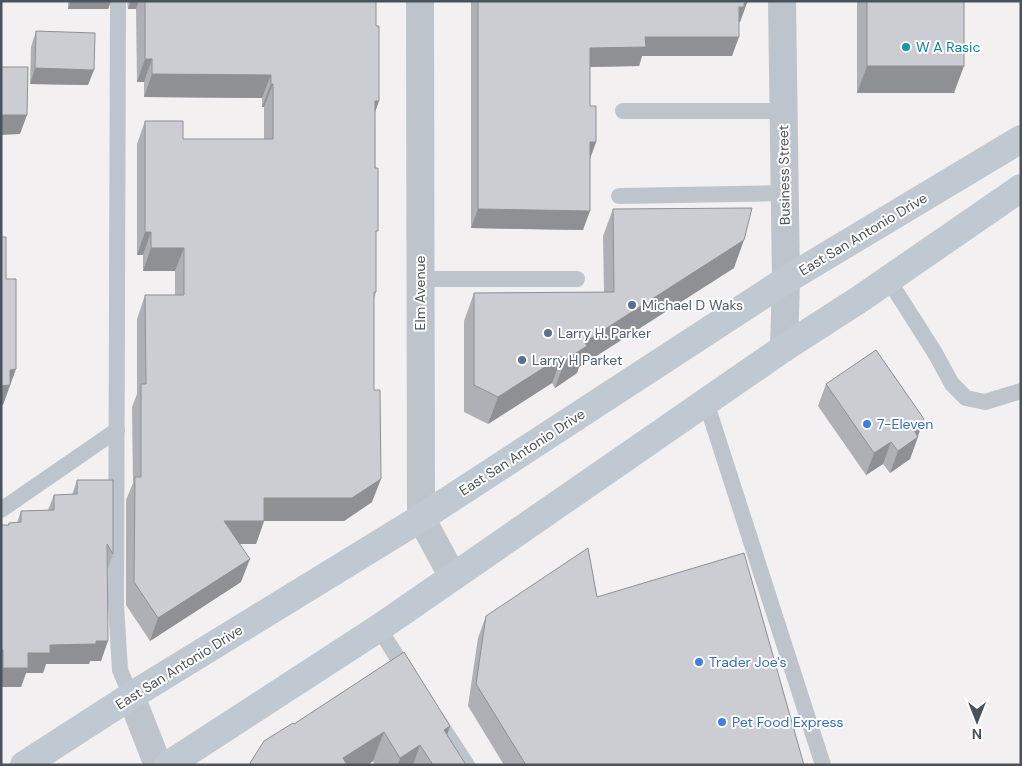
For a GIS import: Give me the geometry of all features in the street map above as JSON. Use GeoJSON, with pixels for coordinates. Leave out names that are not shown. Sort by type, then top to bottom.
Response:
{"type":"FeatureCollection","features":[{"type":"Feature","properties":{"kind":"main road","name":"East San Antonio Drive"},"geometry":{"type":"LineString","coordinates":[[24,765],[131,696],[421,518],[786,280],[1021,140]]}},
{"type":"Feature","properties":{"kind":"main road"},"geometry":{"type":"LineString","coordinates":[[168,765],[379,628],[784,348],[888,280],[1021,188]]}},
{"type":"Feature","properties":{"kind":"street","name":"Elm Avenue"},"geometry":{"type":"LineString","coordinates":[[420,1],[421,518],[453,577]]}},
{"type":"Feature","properties":{"kind":"street","name":"Business Street"},"geometry":{"type":"LineString","coordinates":[[782,1],[786,280],[784,348]]}},
{"type":"Feature","properties":{"kind":"street"},"geometry":{"type":"LineString","coordinates":[[131,696],[158,765]]}},
{"type":"Feature","properties":{"kind":"lane"},"geometry":{"type":"LineString","coordinates":[[118,1],[116,605],[120,670],[131,696]]}},
{"type":"Feature","properties":{"kind":"lane"},"geometry":{"type":"LineString","coordinates":[[623,112],[783,112]]}},
{"type":"Feature","properties":{"kind":"lane"},"geometry":{"type":"LineString","coordinates":[[619,196],[784,193]]}},
{"type":"Feature","properties":{"kind":"lane"},"geometry":{"type":"LineString","coordinates":[[420,279],[577,279]]}},
{"type":"Feature","properties":{"kind":"lane"},"geometry":{"type":"LineString","coordinates":[[888,280],[935,352],[952,384],[966,398],[985,402],[1021,391]]}},
{"type":"Feature","properties":{"kind":"lane"},"geometry":{"type":"LineString","coordinates":[[706,402],[823,765]]}},
{"type":"Feature","properties":{"kind":"lane"},"geometry":{"type":"LineString","coordinates":[[1,510],[117,430]]}},
{"type":"Feature","properties":{"kind":"lane"},"geometry":{"type":"LineString","coordinates":[[379,628],[467,765]]}},
{"type":"Feature","properties":{"kind":"building"},"geometry":{"type":"Polygon","coordinates":[[[145,1],[376,1],[376,26],[379,26],[379,101],[375,101],[375,168],[378,168],[378,231],[376,231],[376,292],[374,292],[374,390],[380,390],[381,479],[352,498],[264,498],[264,521],[224,521],[250,559],[158,618],[134,582],[135,477],[141,477],[141,384],[146,384],[145,295],[184,295],[184,248],[151,248],[151,232],[145,232],[145,121],[183,121],[183,139],[273,139],[273,84],[271,84],[271,75],[152,74],[152,59],[145,59],[145,1]]]}},
{"type":"Feature","properties":{"kind":"building"},"geometry":{"type":"Polygon","coordinates":[[[478,1],[747,1],[747,3],[744,3],[744,7],[739,7],[739,37],[645,37],[646,47],[590,48],[590,106],[596,106],[596,142],[590,142],[590,211],[478,209],[478,1]]]}},
{"type":"Feature","properties":{"kind":"building","name":"W A Rasic"},"geometry":{"type":"Polygon","coordinates":[[[867,1],[964,1],[964,66],[867,66],[867,1]]]}},
{"type":"Feature","properties":{"kind":"building"},"geometry":{"type":"Polygon","coordinates":[[[36,31],[95,33],[94,70],[35,68],[36,31]]]}},
{"type":"Feature","properties":{"kind":"building"},"geometry":{"type":"Polygon","coordinates":[[[1,67],[28,67],[27,115],[1,115],[1,67]]]}},
{"type":"Feature","properties":{"kind":"building","name":"Larry H. Parker"},"geometry":{"type":"Polygon","coordinates":[[[752,208],[744,240],[585,342],[587,346],[565,360],[562,356],[498,397],[474,385],[474,293],[614,292],[613,209],[752,208]]]}},
{"type":"Feature","properties":{"kind":"building"},"geometry":{"type":"Polygon","coordinates":[[[1,237],[6,237],[6,279],[16,279],[16,369],[10,370],[10,385],[1,386],[1,237]]]}},
{"type":"Feature","properties":{"kind":"building"},"geometry":{"type":"Polygon","coordinates":[[[876,350],[924,419],[912,427],[918,437],[898,451],[891,442],[874,453],[826,384],[876,350]]]}},
{"type":"Feature","properties":{"kind":"building"},"geometry":{"type":"Polygon","coordinates":[[[77,480],[113,480],[113,554],[107,544],[108,641],[96,641],[96,644],[50,645],[50,653],[28,653],[28,668],[3,668],[3,650],[1,650],[1,525],[21,522],[21,511],[54,510],[54,495],[77,494],[77,480]]]}},
{"type":"Feature","properties":{"kind":"building"},"geometry":{"type":"Polygon","coordinates":[[[588,548],[597,597],[744,553],[804,765],[526,765],[476,684],[486,616],[588,548]]]}},
{"type":"Feature","properties":{"kind":"building"},"geometry":{"type":"Polygon","coordinates":[[[404,652],[450,726],[444,730],[466,765],[433,765],[420,745],[400,758],[384,732],[343,758],[347,765],[251,765],[250,763],[264,741],[294,724],[404,652]]]}},
{"type":"Feature","properties":{"kind":"place","name":"W A Rasic"},"geometry":{"type":"Point","coordinates":[906,47]}},
{"type":"Feature","properties":{"kind":"place","name":"Michael D Waks"},"geometry":{"type":"Point","coordinates":[632,305]}},
{"type":"Feature","properties":{"kind":"place","name":"Larry H. Parker"},"geometry":{"type":"Point","coordinates":[548,333]}},
{"type":"Feature","properties":{"kind":"place","name":"Larry H Parket"},"geometry":{"type":"Point","coordinates":[522,360]}},
{"type":"Feature","properties":{"kind":"place","name":"7-Eleven"},"geometry":{"type":"Point","coordinates":[867,424]}},
{"type":"Feature","properties":{"kind":"place","name":"Trader Joe's"},"geometry":{"type":"Point","coordinates":[699,662]}},
{"type":"Feature","properties":{"kind":"place","name":"Pet Food Express"},"geometry":{"type":"Point","coordinates":[722,722]}}]}
